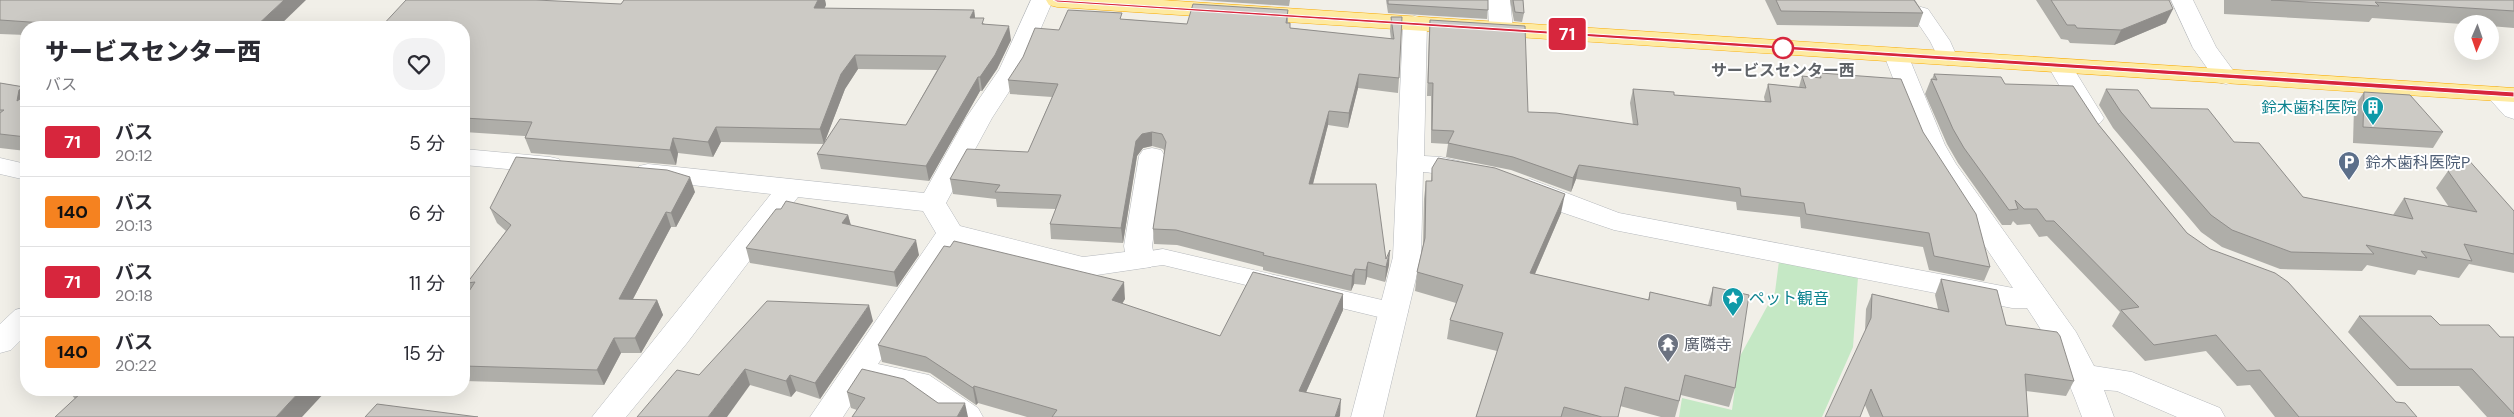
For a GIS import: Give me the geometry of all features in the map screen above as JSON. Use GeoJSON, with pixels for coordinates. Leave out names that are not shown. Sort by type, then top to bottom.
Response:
{"type":"FeatureCollection","features":[{"type":"Feature","properties":{"kind":"highway"},"geometry":{"type":"LineString","coordinates":[[1057,0],[1183,4],[1415,24],[2505,94]]}},
{"type":"Feature","properties":{"kind":"street"},"geometry":{"type":"LineString","coordinates":[[932,203],[979,118],[1010,70],[1042,0]]}},
{"type":"Feature","properties":{"kind":"street"},"geometry":{"type":"LineString","coordinates":[[1500,0],[1501,29]]}},
{"type":"Feature","properties":{"kind":"street"},"geometry":{"type":"LineString","coordinates":[[2182,0],[2205,48],[2226,77]]}},
{"type":"Feature","properties":{"kind":"street"},"geometry":{"type":"LineString","coordinates":[[1367,417],[1395,312],[1407,258],[1415,24]]}},
{"type":"Feature","properties":{"kind":"street"},"geometry":{"type":"LineString","coordinates":[[1896,55],[1932,145],[1944,166],[2064,340],[2083,376],[2098,417]]}},
{"type":"Feature","properties":{"kind":"street"},"geometry":{"type":"LineString","coordinates":[[2060,66],[2072,89],[2107,140]]}},
{"type":"Feature","properties":{"kind":"street"},"geometry":{"type":"LineString","coordinates":[[2505,94],[2514,111]]}},
{"type":"Feature","properties":{"kind":"street"},"geometry":{"type":"LineString","coordinates":[[932,203],[950,232],[1083,267],[1141,260],[1138,246],[1152,156]]}},
{"type":"Feature","properties":{"kind":"street"},"geometry":{"type":"LineString","coordinates":[[470,158],[578,167]]}},
{"type":"Feature","properties":{"kind":"street"},"geometry":{"type":"LineString","coordinates":[[1410,163],[1441,165],[1529,187],[1571,206],[1614,221],[2012,298],[2034,297]]}},
{"type":"Feature","properties":{"kind":"street"},"geometry":{"type":"LineString","coordinates":[[0,166],[20,171]]}},
{"type":"Feature","properties":{"kind":"street"},"geometry":{"type":"LineString","coordinates":[[628,170],[932,203]]}},
{"type":"Feature","properties":{"kind":"street"},"geometry":{"type":"LineString","coordinates":[[608,417],[676,335],[791,187]]}},
{"type":"Feature","properties":{"kind":"street"},"geometry":{"type":"LineString","coordinates":[[826,417],[950,232]]}},
{"type":"Feature","properties":{"kind":"street"},"geometry":{"type":"LineString","coordinates":[[0,342],[20,323]]}},
{"type":"Feature","properties":{"kind":"street"},"geometry":{"type":"LineString","coordinates":[[857,370],[918,384],[967,417]]}},
{"type":"Feature","properties":{"kind":"street"},"geometry":{"type":"LineString","coordinates":[[2083,376],[2121,380],[2209,417]]}},
{"type":"Feature","properties":{"kind":"lane"},"geometry":{"type":"LineString","coordinates":[[1917,6],[1940,42],[1948,59]]}},
{"type":"Feature","properties":{"kind":"lane"},"geometry":{"type":"LineString","coordinates":[[1141,260],[1163,257],[1395,312]]}},
{"type":"Feature","properties":{"kind":"green space"},"geometry":{"type":"Polygon","coordinates":[[[1779,261],[1858,277],[1853,347],[1822,417],[1679,417],[1682,398],[1732,410],[1739,358],[1775,292],[1779,261]]]}},
{"type":"Feature","properties":{"kind":"building"},"geometry":{"type":"Polygon","coordinates":[[[0,0],[284,0],[262,21],[0,20],[0,0]]]}},
{"type":"Feature","properties":{"kind":"building"},"geometry":{"type":"Polygon","coordinates":[[[406,0],[536,0],[621,4],[624,0],[818,0],[814,8],[974,10],[970,18],[984,18],[982,24],[1009,26],[995,55],[980,77],[978,77],[926,166],[817,154],[840,119],[906,125],[946,56],[855,55],[841,74],[820,129],[716,127],[708,142],[673,138],[670,150],[525,138],[532,122],[470,118],[470,21],[386,21],[406,0]]]}},
{"type":"Feature","properties":{"kind":"building"},"geometry":{"type":"Polygon","coordinates":[[[1388,0],[1488,0],[1488,10],[1388,4],[1388,0]]]}},
{"type":"Feature","properties":{"kind":"building"},"geometry":{"type":"Polygon","coordinates":[[[1513,0],[1523,0],[1524,13],[1515,12],[1513,0]]]}},
{"type":"Feature","properties":{"kind":"building"},"geometry":{"type":"Polygon","coordinates":[[[1776,0],[1914,0],[1923,13],[1781,11],[1776,0]]]}},
{"type":"Feature","properties":{"kind":"building"},"geometry":{"type":"Polygon","coordinates":[[[2051,0],[2169,0],[2173,9],[2121,30],[2077,28],[2075,25],[2067,25],[2051,0]]]}},
{"type":"Feature","properties":{"kind":"building"},"geometry":{"type":"Polygon","coordinates":[[[2271,0],[2514,0],[2514,11],[2375,2],[2379,6],[2271,0]]]}},
{"type":"Feature","properties":{"kind":"building"},"geometry":{"type":"Polygon","coordinates":[[[1193,4],[1288,10],[1286,23],[1290,23],[1290,28],[1394,39],[1391,17],[1402,17],[1399,78],[1359,74],[1349,113],[1329,111],[1309,184],[1376,184],[1386,259],[1390,250],[1386,267],[1368,262],[1366,270],[1355,269],[1352,276],[1263,255],[1264,253],[1176,230],[1153,229],[1166,142],[1162,134],[1152,132],[1142,134],[1136,141],[1121,228],[1050,224],[1061,195],[995,192],[1000,185],[950,179],[967,149],[1028,152],[1058,84],[1008,80],[1023,57],[1035,28],[1059,30],[1068,10],[1122,13],[1120,19],[1187,24],[1193,4]]]}},
{"type":"Feature","properties":{"kind":"building"},"geometry":{"type":"Polygon","coordinates":[[[1430,20],[1525,26],[1528,112],[1556,113],[1638,125],[1633,89],[1674,92],[1674,95],[1771,102],[1768,84],[1806,88],[1802,76],[1821,78],[1820,73],[1901,79],[1923,132],[1976,214],[1990,267],[1934,256],[1929,233],[1806,214],[1804,203],[1741,196],[1740,188],[1579,165],[1573,178],[1513,157],[1448,143],[1454,131],[1432,130],[1433,83],[1428,83],[1430,20]]]}},
{"type":"Feature","properties":{"kind":"building"},"geometry":{"type":"Polygon","coordinates":[[[1934,74],[2001,77],[2005,84],[2073,86],[2098,124],[2187,233],[2210,249],[2275,273],[2288,282],[2396,402],[2405,403],[2417,417],[2299,417],[2260,370],[2247,371],[2216,335],[2154,345],[2121,310],[2139,307],[2054,221],[2046,221],[2037,209],[2024,209],[2015,200],[2018,209],[2009,210],[1964,148],[1953,129],[1931,79],[1937,80],[1934,74]]]}},
{"type":"Feature","properties":{"kind":"building"},"geometry":{"type":"Polygon","coordinates":[[[0,83],[20,86],[17,101],[20,99],[20,136],[0,134],[0,113],[4,110],[0,110],[0,83]]]}},
{"type":"Feature","properties":{"kind":"building"},"geometry":{"type":"Polygon","coordinates":[[[2106,89],[2138,90],[2151,108],[2208,109],[2234,142],[2259,143],[2303,197],[2413,219],[2404,198],[2477,212],[2448,171],[2466,157],[2514,211],[2514,254],[2464,244],[2472,261],[2421,251],[2427,258],[2366,245],[2374,254],[2291,252],[2232,230],[2211,215],[2121,112],[2106,89]]]}},
{"type":"Feature","properties":{"kind":"building"},"geometry":{"type":"Polygon","coordinates":[[[2364,92],[2410,95],[2443,132],[2363,127],[2364,92]]]}},
{"type":"Feature","properties":{"kind":"building"},"geometry":{"type":"Polygon","coordinates":[[[516,157],[667,170],[690,177],[671,213],[666,212],[619,299],[657,300],[635,338],[614,338],[597,370],[470,366],[470,290],[475,282],[470,283],[470,279],[511,225],[490,208],[516,157]]]}},
{"type":"Feature","properties":{"kind":"building"},"geometry":{"type":"Polygon","coordinates":[[[1438,158],[1495,168],[1565,194],[1530,273],[1649,300],[1650,292],[1711,306],[1713,287],[1749,295],[1735,388],[1685,375],[1679,401],[1625,387],[1618,417],[1602,417],[1564,407],[1561,417],[1476,417],[1503,333],[1450,320],[1463,285],[1417,272],[1425,238],[1426,181],[1432,181],[1432,168],[1438,158]]]}},
{"type":"Feature","properties":{"kind":"building"},"geometry":{"type":"Polygon","coordinates":[[[786,201],[848,215],[842,223],[916,240],[894,272],[746,248],[776,209],[781,209],[786,201]]]}},
{"type":"Feature","properties":{"kind":"building"},"geometry":{"type":"Polygon","coordinates":[[[954,241],[1124,282],[1112,300],[1220,336],[1253,272],[1343,294],[1299,391],[1341,399],[1335,417],[1052,417],[1057,410],[974,386],[973,388],[926,357],[878,345],[944,246],[950,247],[954,241]]]}},
{"type":"Feature","properties":{"kind":"building"},"geometry":{"type":"Polygon","coordinates":[[[1941,279],[1997,290],[2006,325],[2057,332],[2060,336],[2074,381],[2025,374],[2028,417],[1883,417],[1871,389],[1860,417],[1825,417],[1871,318],[1872,294],[1949,312],[1941,279]]]}},
{"type":"Feature","properties":{"kind":"building"},"geometry":{"type":"Polygon","coordinates":[[[767,301],[869,305],[815,383],[790,375],[786,381],[745,369],[708,417],[637,417],[677,370],[699,375],[767,301]]]}},
{"type":"Feature","properties":{"kind":"building"},"geometry":{"type":"Polygon","coordinates":[[[2359,316],[2431,316],[2440,325],[2489,325],[2500,337],[2514,337],[2514,414],[2472,369],[2410,369],[2359,316]]]}},
{"type":"Feature","properties":{"kind":"building"},"geometry":{"type":"Polygon","coordinates":[[[862,369],[904,379],[938,403],[965,403],[957,417],[852,417],[865,398],[847,392],[862,369]]]}},
{"type":"Feature","properties":{"kind":"building"},"geometry":{"type":"Polygon","coordinates":[[[78,396],[295,396],[276,417],[55,417],[78,396]]]}},
{"type":"Feature","properties":{"kind":"building"},"geometry":{"type":"Polygon","coordinates":[[[377,404],[478,417],[365,417],[377,404]]]}},
{"type":"Feature","properties":{"kind":"bus line","name":"71"},"geometry":{"type":"LineString","coordinates":[[1057,0],[2514,95]]}},
{"type":"Feature","properties":{"kind":"place","name":"サービスセンター西"},"geometry":{"type":"Point","coordinates":[1783,48]}},
{"type":"Feature","properties":{"kind":"place","name":"鈴木歯科医院"},"geometry":{"type":"Point","coordinates":[2373,126]}},
{"type":"Feature","properties":{"kind":"place","name":"鈴木歯科医院P"},"geometry":{"type":"Point","coordinates":[2349,181]}},
{"type":"Feature","properties":{"kind":"place","name":"ペット観音"},"geometry":{"type":"Point","coordinates":[1733,317]}},
{"type":"Feature","properties":{"kind":"place","name":"廣隣寺"},"geometry":{"type":"Point","coordinates":[1668,363]}}]}
